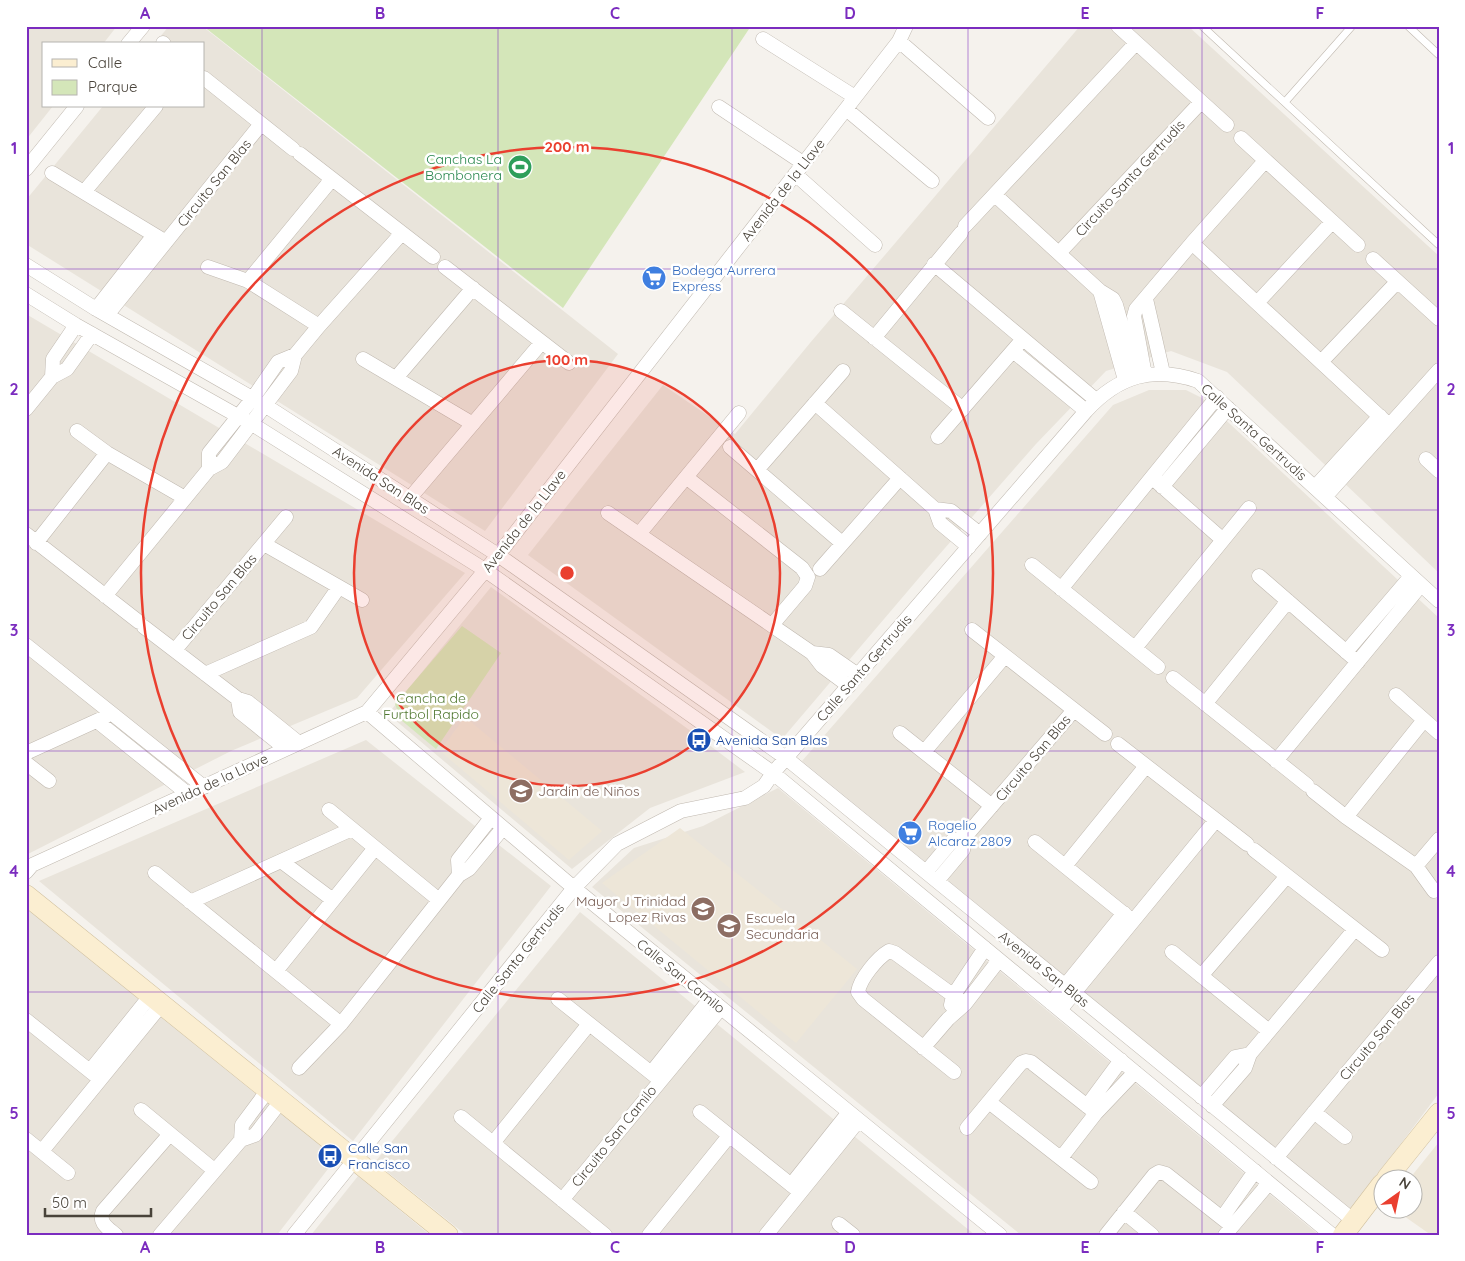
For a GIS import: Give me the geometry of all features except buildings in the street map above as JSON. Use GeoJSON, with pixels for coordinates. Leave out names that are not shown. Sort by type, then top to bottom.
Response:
{"type":"FeatureCollection","features":[{"type":"Feature","properties":{"kind":"street"},"geometry":{"type":"LineString","coordinates":[[1118,26],[1226,125]]}},
{"type":"Feature","properties":{"kind":"street"},"geometry":{"type":"LineString","coordinates":[[902,31],[988,118]]}},
{"type":"Feature","properties":{"kind":"street","name":"Avenida de la Llave"},"geometry":{"type":"LineString","coordinates":[[26,872],[32,865],[367,712],[498,555],[850,103],[902,31]]}},
{"type":"Feature","properties":{"kind":"street"},"geometry":{"type":"LineString","coordinates":[[763,39],[850,103],[932,182]]}},
{"type":"Feature","properties":{"kind":"street"},"geometry":{"type":"LineString","coordinates":[[874,338],[963,229],[1136,43]]}},
{"type":"Feature","properties":{"kind":"street"},"geometry":{"type":"LineString","coordinates":[[205,79],[433,257]]}},
{"type":"Feature","properties":{"kind":"street","name":"Circuito Santa Gertrudis"},"geometry":{"type":"LineString","coordinates":[[1059,253],[1201,102]]}},
{"type":"Feature","properties":{"kind":"street"},"geometry":{"type":"LineString","coordinates":[[719,107],[799,168],[875,245]]}},
{"type":"Feature","properties":{"kind":"street"},"geometry":{"type":"LineString","coordinates":[[26,169],[75,108]]}},
{"type":"Feature","properties":{"kind":"street"},"geometry":{"type":"LineString","coordinates":[[84,192],[154,108]]}},
{"type":"Feature","properties":{"kind":"street","name":"Circuito San Blas"},"geometry":{"type":"LineString","coordinates":[[101,312],[160,239],[261,124]]}},
{"type":"Feature","properties":{"kind":"street"},"geometry":{"type":"LineString","coordinates":[[1240,138],[1358,246]]}},
{"type":"Feature","properties":{"kind":"street"},"geometry":{"type":"LineString","coordinates":[[1136,377],[1134,316],[1136,309],[1265,161]]}},
{"type":"Feature","properties":{"kind":"street"},"geometry":{"type":"LineString","coordinates":[[52,173],[160,239]]}},
{"type":"Feature","properties":{"kind":"street"},"geometry":{"type":"LineString","coordinates":[[248,282],[332,179]]}},
{"type":"Feature","properties":{"kind":"street"},"geometry":{"type":"LineString","coordinates":[[995,195],[1100,291],[1136,377]]}},
{"type":"Feature","properties":{"kind":"street"},"geometry":{"type":"LineString","coordinates":[[1257,303],[1332,222]]}},
{"type":"Feature","properties":{"kind":"street"},"geometry":{"type":"LineString","coordinates":[[105,596],[209,469],[222,462],[291,371],[295,356],[319,326],[402,233]]}},
{"type":"Feature","properties":{"kind":"street"},"geometry":{"type":"LineString","coordinates":[[1192,243],[1385,421]]}},
{"type":"Feature","properties":{"kind":"street"},"geometry":{"type":"LineString","coordinates":[[1373,259],[1439,320]]}},
{"type":"Feature","properties":{"kind":"street"},"geometry":{"type":"LineString","coordinates":[[934,264],[1096,400]]}},
{"type":"Feature","properties":{"kind":"street","name":"Avenida San Blas"},"geometry":{"type":"LineString","coordinates":[[26,266],[101,312],[253,398],[410,498],[498,555],[786,758],[1276,1158],[1348,1228]]}},
{"type":"Feature","properties":{"kind":"street"},"geometry":{"type":"LineString","coordinates":[[208,267],[248,282],[319,326]]}},
{"type":"Feature","properties":{"kind":"street"},"geometry":{"type":"LineString","coordinates":[[445,267],[569,363]]}},
{"type":"Feature","properties":{"kind":"street"},"geometry":{"type":"LineString","coordinates":[[1322,362],[1397,282]]}},
{"type":"Feature","properties":{"kind":"street"},"geometry":{"type":"LineString","coordinates":[[396,378],[473,288]]}},
{"type":"Feature","properties":{"kind":"street","name":"Avenida San Blas"},"geometry":{"type":"LineString","coordinates":[[26,294],[76,325],[252,424],[485,570],[773,773],[1332,1235]]}},
{"type":"Feature","properties":{"kind":"street"},"geometry":{"type":"LineString","coordinates":[[1146,298],[1163,373]]}},
{"type":"Feature","properties":{"kind":"street"},"geometry":{"type":"LineString","coordinates":[[841,311],[963,408]]}},
{"type":"Feature","properties":{"kind":"street"},"geometry":{"type":"LineString","coordinates":[[52,377],[53,359],[76,325]]}},
{"type":"Feature","properties":{"kind":"street"},"geometry":{"type":"LineString","coordinates":[[27,408],[52,377],[67,369],[92,334]]}},
{"type":"Feature","properties":{"kind":"street"},"geometry":{"type":"LineString","coordinates":[[938,437],[1023,339]]}},
{"type":"Feature","properties":{"kind":"street"},"geometry":{"type":"LineString","coordinates":[[410,498],[542,342]]}},
{"type":"Feature","properties":{"kind":"street"},"geometry":{"type":"LineString","coordinates":[[1013,351],[1086,411]]}},
{"type":"Feature","properties":{"kind":"street"},"geometry":{"type":"LineString","coordinates":[[209,469],[209,453],[253,398],[278,362],[295,356]]}},
{"type":"Feature","properties":{"kind":"street"},"geometry":{"type":"LineString","coordinates":[[363,359],[473,424]]}},
{"type":"Feature","properties":{"kind":"street"},"geometry":{"type":"LineString","coordinates":[[1320,492],[1385,421],[1439,370]]}},
{"type":"Feature","properties":{"kind":"street"},"geometry":{"type":"LineString","coordinates":[[757,470],[843,371]]}},
{"type":"Feature","properties":{"kind":"street","name":"Calle Santa Gertrudis"},"geometry":{"type":"LineString","coordinates":[[294,1235],[574,888],[617,844],[681,812],[745,798],[764,786],[773,773],[1096,400],[1136,377],[1163,373],[1198,381],[1439,601]]}},
{"type":"Feature","properties":{"kind":"street"},"geometry":{"type":"LineString","coordinates":[[1061,589],[1217,398]]}},
{"type":"Feature","properties":{"kind":"street"},"geometry":{"type":"LineString","coordinates":[[815,403],[935,509],[940,523],[969,547]]}},
{"type":"Feature","properties":{"kind":"street"},"geometry":{"type":"LineString","coordinates":[[1162,487],[1228,408]]}},
{"type":"Feature","properties":{"kind":"street"},"geometry":{"type":"LineString","coordinates":[[639,534],[739,413]]}},
{"type":"Feature","properties":{"kind":"street"},"geometry":{"type":"LineString","coordinates":[[77,431],[107,453],[185,498]]}},
{"type":"Feature","properties":{"kind":"street"},"geometry":{"type":"LineString","coordinates":[[730,447],[842,543]]}},
{"type":"Feature","properties":{"kind":"street","name":"Circuito San Blas"},"geometry":{"type":"LineString","coordinates":[[107,453],[31,538],[238,699],[248,702],[293,746]]}},
{"type":"Feature","properties":{"kind":"street"},"geometry":{"type":"LineString","coordinates":[[1426,459],[1439,471]]}},
{"type":"Feature","properties":{"kind":"street"},"geometry":{"type":"LineString","coordinates":[[686,478],[802,568],[808,577],[805,586],[772,625]]}},
{"type":"Feature","properties":{"kind":"street"},"geometry":{"type":"LineString","coordinates":[[820,569],[900,478]]}},
{"type":"Feature","properties":{"kind":"street"},"geometry":{"type":"LineString","coordinates":[[1152,478],[1223,540]]}},
{"type":"Feature","properties":{"kind":"street"},"geometry":{"type":"LineString","coordinates":[[1135,648],[1249,508]]}},
{"type":"Feature","properties":{"kind":"street"},"geometry":{"type":"LineString","coordinates":[[935,509],[951,511],[980,534]]}},
{"type":"Feature","properties":{"kind":"street"},"geometry":{"type":"LineString","coordinates":[[608,514],[812,653],[829,654],[854,680]]}},
{"type":"Feature","properties":{"kind":"street","name":"Circuito San Blas"},"geometry":{"type":"LineString","coordinates":[[175,650],[286,517]]}},
{"type":"Feature","properties":{"kind":"street","name":"Circuito San Blas"},"geometry":{"type":"LineString","coordinates":[[264,544],[362,600]]}},
{"type":"Feature","properties":{"kind":"street"},"geometry":{"type":"LineString","coordinates":[[1032,565],[1158,666]]}},
{"type":"Feature","properties":{"kind":"street"},"geometry":{"type":"LineString","coordinates":[[1259,576],[1358,662]]}},
{"type":"Feature","properties":{"kind":"street"},"geometry":{"type":"LineString","coordinates":[[1346,652],[1416,580]]}},
{"type":"Feature","properties":{"kind":"street"},"geometry":{"type":"LineString","coordinates":[[1276,761],[1358,662],[1416,580]]}},
{"type":"Feature","properties":{"kind":"street"},"geometry":{"type":"LineString","coordinates":[[205,674],[311,627],[339,587]]}},
{"type":"Feature","properties":{"kind":"street"},"geometry":{"type":"LineString","coordinates":[[1205,704],[1288,601]]}},
{"type":"Feature","properties":{"kind":"street","name":"Circuito San Blas"},"geometry":{"type":"LineString","coordinates":[[972,630],[1105,734]]}},
{"type":"Feature","properties":{"kind":"street"},"geometry":{"type":"LineString","coordinates":[[26,645],[204,786]]}},
{"type":"Feature","properties":{"kind":"street"},"geometry":{"type":"LineString","coordinates":[[924,752],[1005,656]]}},
{"type":"Feature","properties":{"kind":"street"},"geometry":{"type":"LineString","coordinates":[[1173,678],[1346,817],[1416,866],[1434,891]]}},
{"type":"Feature","properties":{"kind":"street"},"geometry":{"type":"LineString","coordinates":[[1396,695],[1439,733]]}},
{"type":"Feature","properties":{"kind":"street","name":"Circuito San Blas"},"geometry":{"type":"LineString","coordinates":[[932,877],[963,850],[965,837],[1074,710]]}},
{"type":"Feature","properties":{"kind":"street","name":"Calle San Camilo"},"geometry":{"type":"LineString","coordinates":[[367,712],[574,888],[854,1116],[993,1233]]}},
{"type":"Feature","properties":{"kind":"street"},"geometry":{"type":"LineString","coordinates":[[26,753],[112,714]]}},
{"type":"Feature","properties":{"kind":"street"},"geometry":{"type":"LineString","coordinates":[[1346,817],[1424,720]]}},
{"type":"Feature","properties":{"kind":"street"},"geometry":{"type":"LineString","coordinates":[[97,721],[188,794]]}},
{"type":"Feature","properties":{"kind":"street","name":"Circuito San Blas"},"geometry":{"type":"LineString","coordinates":[[900,733],[992,806]]}},
{"type":"Feature","properties":{"kind":"street"},"geometry":{"type":"LineString","coordinates":[[1118,744],[1382,950]]}},
{"type":"Feature","properties":{"kind":"street"},"geometry":{"type":"LineString","coordinates":[[26,763],[49,782]]}},
{"type":"Feature","properties":{"kind":"street"},"geometry":{"type":"LineString","coordinates":[[1065,866],[1146,766]]}},
{"type":"Feature","properties":{"kind":"street"},"geometry":{"type":"LineString","coordinates":[[329,810],[440,900]]}},
{"type":"Feature","properties":{"kind":"street"},"geometry":{"type":"LineString","coordinates":[[459,876],[458,860],[491,818]]}},
{"type":"Feature","properties":{"kind":"street"},"geometry":{"type":"LineString","coordinates":[[1056,1006],[1129,917],[1216,820]]}},
{"type":"Feature","properties":{"kind":"street"},"geometry":{"type":"LineString","coordinates":[[190,902],[352,828]]}},
{"type":"Feature","properties":{"kind":"street"},"geometry":{"type":"LineString","coordinates":[[299,1068],[341,1024],[459,876],[469,869],[503,828]]}},
{"type":"Feature","properties":{"kind":"street"},"geometry":{"type":"LineString","coordinates":[[1416,866],[1439,839]]}},
{"type":"Feature","properties":{"kind":"street"},"geometry":{"type":"LineString","coordinates":[[1035,842],[1129,917]]}},
{"type":"Feature","properties":{"kind":"street"},"geometry":{"type":"LineString","coordinates":[[276,971],[375,848]]}},
{"type":"Feature","properties":{"kind":"street"},"geometry":{"type":"LineString","coordinates":[[281,860],[333,900]]}},
{"type":"Feature","properties":{"kind":"street"},"geometry":{"type":"LineString","coordinates":[[155,873],[341,1024]]}},
{"type":"Feature","properties":{"kind":"street"},"geometry":{"type":"LineString","coordinates":[[1201,976],[1287,876]]}},
{"type":"Feature","properties":{"kind":"street"},"geometry":{"type":"LineString","coordinates":[[26,894],[448,1235]]}},
{"type":"Feature","properties":{"kind":"street"},"geometry":{"type":"LineString","coordinates":[[1212,1106],[1245,1068],[1250,1054],[1356,929]]}},
{"type":"Feature","properties":{"kind":"street"},"geometry":{"type":"LineString","coordinates":[[948,1019],[953,996],[985,948]]}},
{"type":"Feature","properties":{"kind":"street"},"geometry":{"type":"LineString","coordinates":[[954,1072],[863,999],[858,992],[859,984],[882,955],[889,951],[895,953],[965,1004]]}},
{"type":"Feature","properties":{"kind":"street"},"geometry":{"type":"LineString","coordinates":[[1172,952],[1269,1031]]}},
{"type":"Feature","properties":{"kind":"street"},"geometry":{"type":"LineString","coordinates":[[923,1048],[948,1019],[965,1004],[999,960]]}},
{"type":"Feature","properties":{"kind":"street","name":"Circuito San Blas"},"geometry":{"type":"LineString","coordinates":[[1276,1158],[1439,962]]}},
{"type":"Feature","properties":{"kind":"street","name":"Circuito San Camilo"},"geometry":{"type":"LineString","coordinates":[[558,999],[656,1077]]}},
{"type":"Feature","properties":{"kind":"street"},"geometry":{"type":"LineString","coordinates":[[42,1152],[95,1075],[156,1000]]}},
{"type":"Feature","properties":{"kind":"street","name":"Circuito San Camilo"},"geometry":{"type":"LineString","coordinates":[[562,1200],[656,1077],[715,1004]]}},
{"type":"Feature","properties":{"kind":"street"},"geometry":{"type":"LineString","coordinates":[[27,1021],[95,1075]]}},
{"type":"Feature","properties":{"kind":"street"},"geometry":{"type":"LineString","coordinates":[[493,1143],[589,1024]]}},
{"type":"Feature","properties":{"kind":"street"},"geometry":{"type":"LineString","coordinates":[[1201,1097],[1236,1057],[1250,1054]]}},
{"type":"Feature","properties":{"kind":"street"},"geometry":{"type":"LineString","coordinates":[[967,1128],[1021,1063],[1026,1060],[1092,1109]]}},
{"type":"Feature","properties":{"kind":"street"},"geometry":{"type":"LineString","coordinates":[[1061,1158],[1121,1060]]}},
{"type":"Feature","properties":{"kind":"street"},"geometry":{"type":"LineString","coordinates":[[1092,1109],[1135,1072]]}},
{"type":"Feature","properties":{"kind":"street"},"geometry":{"type":"LineString","coordinates":[[160,1235],[241,1140],[242,1124],[275,1095]]}},
{"type":"Feature","properties":{"kind":"street"},"geometry":{"type":"LineString","coordinates":[[989,1102],[1091,1182]]}},
{"type":"Feature","properties":{"kind":"street"},"geometry":{"type":"LineString","coordinates":[[140,1110],[214,1170]]}},
{"type":"Feature","properties":{"kind":"street"},"geometry":{"type":"LineString","coordinates":[[700,1112],[796,1189]]}},
{"type":"Feature","properties":{"kind":"street"},"geometry":{"type":"LineString","coordinates":[[1314,1112],[1345,1137]]}},
{"type":"Feature","properties":{"kind":"street"},"geometry":{"type":"LineString","coordinates":[[1395,1168],[1439,1113]]}},
{"type":"Feature","properties":{"kind":"street"},"geometry":{"type":"LineString","coordinates":[[766,1235],[796,1189],[854,1116]]}},
{"type":"Feature","properties":{"kind":"street","name":"Circuito San Camilo"},"geometry":{"type":"LineString","coordinates":[[461,1117],[605,1235]]}},
{"type":"Feature","properties":{"kind":"street"},"geometry":{"type":"LineString","coordinates":[[116,1235],[104,1225],[101,1216],[103,1211],[170,1134]]}},
{"type":"Feature","properties":{"kind":"street"},"geometry":{"type":"LineString","coordinates":[[649,1235],[729,1136]]}},
{"type":"Feature","properties":{"kind":"street"},"geometry":{"type":"LineString","coordinates":[[26,1139],[68,1173]]}},
{"type":"Feature","properties":{"kind":"street"},"geometry":{"type":"LineString","coordinates":[[1226,1226],[1255,1171]]}},
{"type":"Feature","properties":{"kind":"street"},"geometry":{"type":"LineString","coordinates":[[1106,1235],[1154,1175],[1159,1172],[1166,1174],[1226,1226]]}},
{"type":"Feature","properties":{"kind":"street"},"geometry":{"type":"LineString","coordinates":[[1226,1226],[1269,1183]]}},
{"type":"Feature","properties":{"kind":"street"},"geometry":{"type":"LineString","coordinates":[[1348,1228],[1372,1197]]}},
{"type":"Feature","properties":{"kind":"street"},"geometry":{"type":"LineString","coordinates":[[1124,1212],[1152,1235]]}},
{"type":"Feature","properties":{"kind":"street"},"geometry":{"type":"LineString","coordinates":[[839,1224],[853,1235]]}},
{"type":"Feature","properties":{"kind":"lane"},"geometry":{"type":"LineString","coordinates":[[1202,26],[1439,245]]}},
{"type":"Feature","properties":{"kind":"lane"},"geometry":{"type":"LineString","coordinates":[[1285,102],[1352,26]]}},
{"type":"Feature","properties":{"kind":"lane"},"geometry":{"type":"LineString","coordinates":[[1408,26],[1439,55]]}},
{"type":"Feature","properties":{"kind":"shaded area"},"geometry":{"type":"Polygon","coordinates":[[[26,26],[117,26],[105,42],[42,42],[42,108],[51,108],[26,140],[26,26]]]}},
{"type":"Feature","properties":{"kind":"shaded area"},"geometry":{"type":"Polygon","coordinates":[[[169,26],[202,26],[618,354],[485,531],[26,244],[26,200],[101,108],[205,108],[205,42],[156,42],[169,26]]]}},
{"type":"Feature","properties":{"kind":"shaded area"},"geometry":{"type":"Polygon","coordinates":[[[1080,26],[1188,26],[1439,256],[1439,573],[1227,372],[1171,351],[1106,371],[1036,444],[782,739],[528,555],[663,385],[735,434],[1080,26]]]}},
{"type":"Feature","properties":{"kind":"shaded area"},"geometry":{"type":"Polygon","coordinates":[[[26,314],[465,573],[357,698],[231,751],[26,855],[26,314]]]}},
{"type":"Feature","properties":{"kind":"shaded area"},"geometry":{"type":"Polygon","coordinates":[[[1149,390],[1186,390],[1202,398],[1439,618],[1439,1093],[1383,1168],[1372,1168],[1372,1182],[1351,1210],[802,761],[1113,405],[1149,390]]]}},
{"type":"Feature","properties":{"kind":"shaded area"},"geometry":{"type":"Polygon","coordinates":[[[491,587],[745,772],[650,808],[572,869],[388,714],[491,587]]]}},
{"type":"Feature","properties":{"kind":"shaded area","name":"Jardin de Niños"},"geometry":{"type":"Polygon","coordinates":[[[465,717],[602,831],[569,860],[440,751],[465,717]]]}},
{"type":"Feature","properties":{"kind":"shaded area"},"geometry":{"type":"Polygon","coordinates":[[[366,740],[551,886],[353,1141],[39,881],[366,740]]]}},
{"type":"Feature","properties":{"kind":"shaded area"},"geometry":{"type":"Polygon","coordinates":[[[778,788],[1319,1235],[1021,1235],[592,887],[634,848],[703,826],[778,788]]]}},
{"type":"Feature","properties":{"kind":"shaded area","name":"Escuela Secundaria"},"geometry":{"type":"Polygon","coordinates":[[[680,828],[857,969],[796,1043],[602,883],[680,828]]]}},
{"type":"Feature","properties":{"kind":"shaded area"},"geometry":{"type":"Polygon","coordinates":[[[26,908],[338,1156],[277,1235],[26,1235],[26,908]]]}},
{"type":"Feature","properties":{"kind":"shaded area"},"geometry":{"type":"Polygon","coordinates":[[[580,912],[975,1235],[466,1235],[375,1162],[580,912]]]}},
{"type":"Feature","properties":{"kind":"shaded area"},"geometry":{"type":"Polygon","coordinates":[[[1439,1142],[1439,1235],[1431,1235],[1407,1218],[1422,1218],[1422,1168],[1418,1168],[1439,1142]]]}},
{"type":"Feature","properties":{"kind":"shaded area"},"geometry":{"type":"Polygon","coordinates":[[[358,1176],[430,1235],[311,1235],[358,1176]]]}},
{"type":"Feature","properties":{"kind":"green space","name":"Canchas La Bombonera"},"geometry":{"type":"Polygon","coordinates":[[[203,26],[751,26],[563,308],[203,26]]]}},
{"type":"Feature","properties":{"kind":"green space","name":"Cancha de Furtbol Rapido"},"geometry":{"type":"Polygon","coordinates":[[[462,626],[501,653],[436,749],[401,720],[395,704],[462,626]]]}},
{"type":"Feature","properties":{"kind":"place","name":"Canchas La Bombonera"},"geometry":{"type":"Point","coordinates":[520,167]}},
{"type":"Feature","properties":{"kind":"place","name":"Bodega Aurrera Express"},"geometry":{"type":"Point","coordinates":[654,278]}},
{"type":"Feature","properties":{"kind":"place","name":"Avenida San Blas"},"geometry":{"type":"Point","coordinates":[699,740]}},
{"type":"Feature","properties":{"kind":"place","name":"Jardin de Niños"},"geometry":{"type":"Point","coordinates":[521,791]}},
{"type":"Feature","properties":{"kind":"place","name":"Rogelio Alcaraz 2809"},"geometry":{"type":"Point","coordinates":[910,833]}},
{"type":"Feature","properties":{"kind":"place","name":"Mayor J Trinidad Lopez Rivas"},"geometry":{"type":"Point","coordinates":[703,909]}},
{"type":"Feature","properties":{"kind":"place","name":"Escuela Secundaria"},"geometry":{"type":"Point","coordinates":[729,926]}},
{"type":"Feature","properties":{"kind":"place","name":"Calle San Francisco"},"geometry":{"type":"Point","coordinates":[330,1156]}}]}
